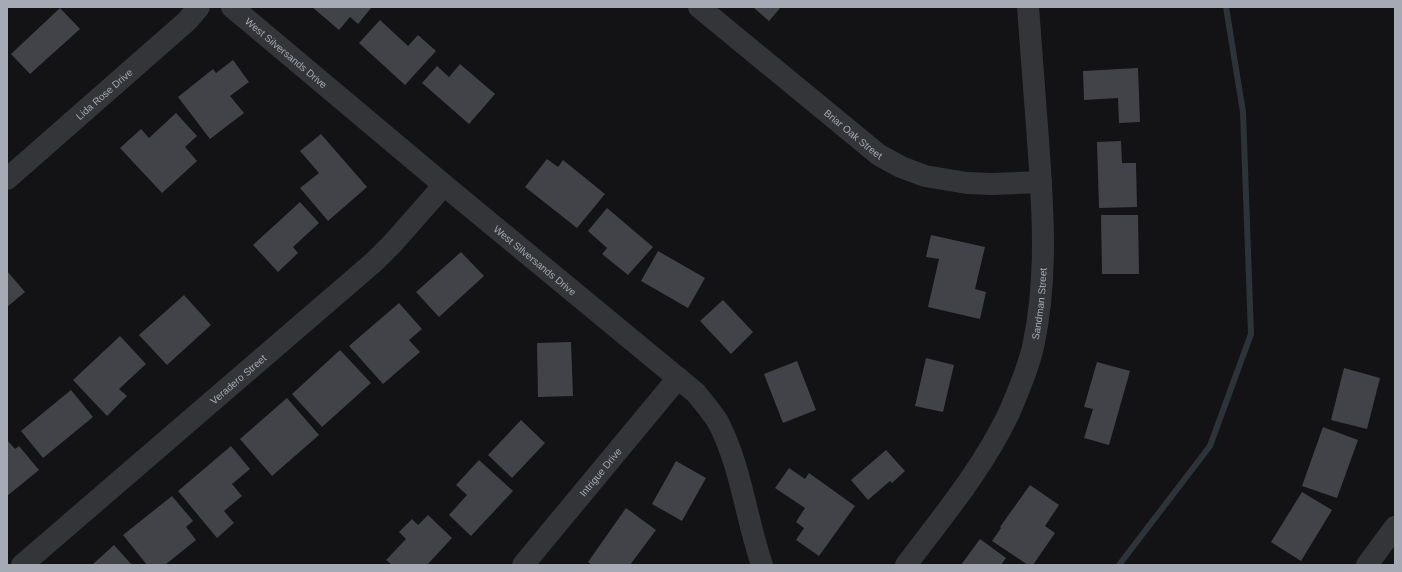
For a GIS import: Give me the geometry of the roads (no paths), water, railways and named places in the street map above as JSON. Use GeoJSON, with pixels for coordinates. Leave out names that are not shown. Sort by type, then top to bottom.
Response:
{"type":"FeatureCollection","features":[{"type":"Feature","properties":{"kind":"street","name":"Lida Rose Drive"},"geometry":{"type":"LineString","coordinates":[[7,179],[187,21],[199,7]]}},
{"type":"Feature","properties":{"kind":"street","name":"West Silversands Drive"},"geometry":{"type":"LineString","coordinates":[[232,7],[444,185],[696,393],[717,421],[732,454],[762,565]]}},
{"type":"Feature","properties":{"kind":"street","name":"Briar Oak Street"},"geometry":{"type":"LineString","coordinates":[[699,7],[879,155],[901,167],[925,176],[967,183],[992,184],[1041,182]]}},
{"type":"Feature","properties":{"kind":"street","name":"Sandman Street"},"geometry":{"type":"LineString","coordinates":[[906,565],[963,490],[988,452],[1009,413],[1026,371],[1033,348],[1039,309],[1043,256],[1041,182],[1028,7]]}},
{"type":"Feature","properties":{"kind":"street","name":"Veradero Street"},"geometry":{"type":"LineString","coordinates":[[22,565],[374,262],[394,243],[444,185]]}},
{"type":"Feature","properties":{"kind":"street","name":"Intrigue Drive"},"geometry":{"type":"LineString","coordinates":[[523,565],[678,378]]}},
{"type":"Feature","properties":{"kind":"street"},"geometry":{"type":"LineString","coordinates":[[1367,565],[1395,527]]}},
{"type":"Feature","properties":{"kind":"waterway"},"geometry":{"type":"LineString","coordinates":[[1119,565],[1210,446],[1251,334],[1243,112],[1226,7]]}}]}
